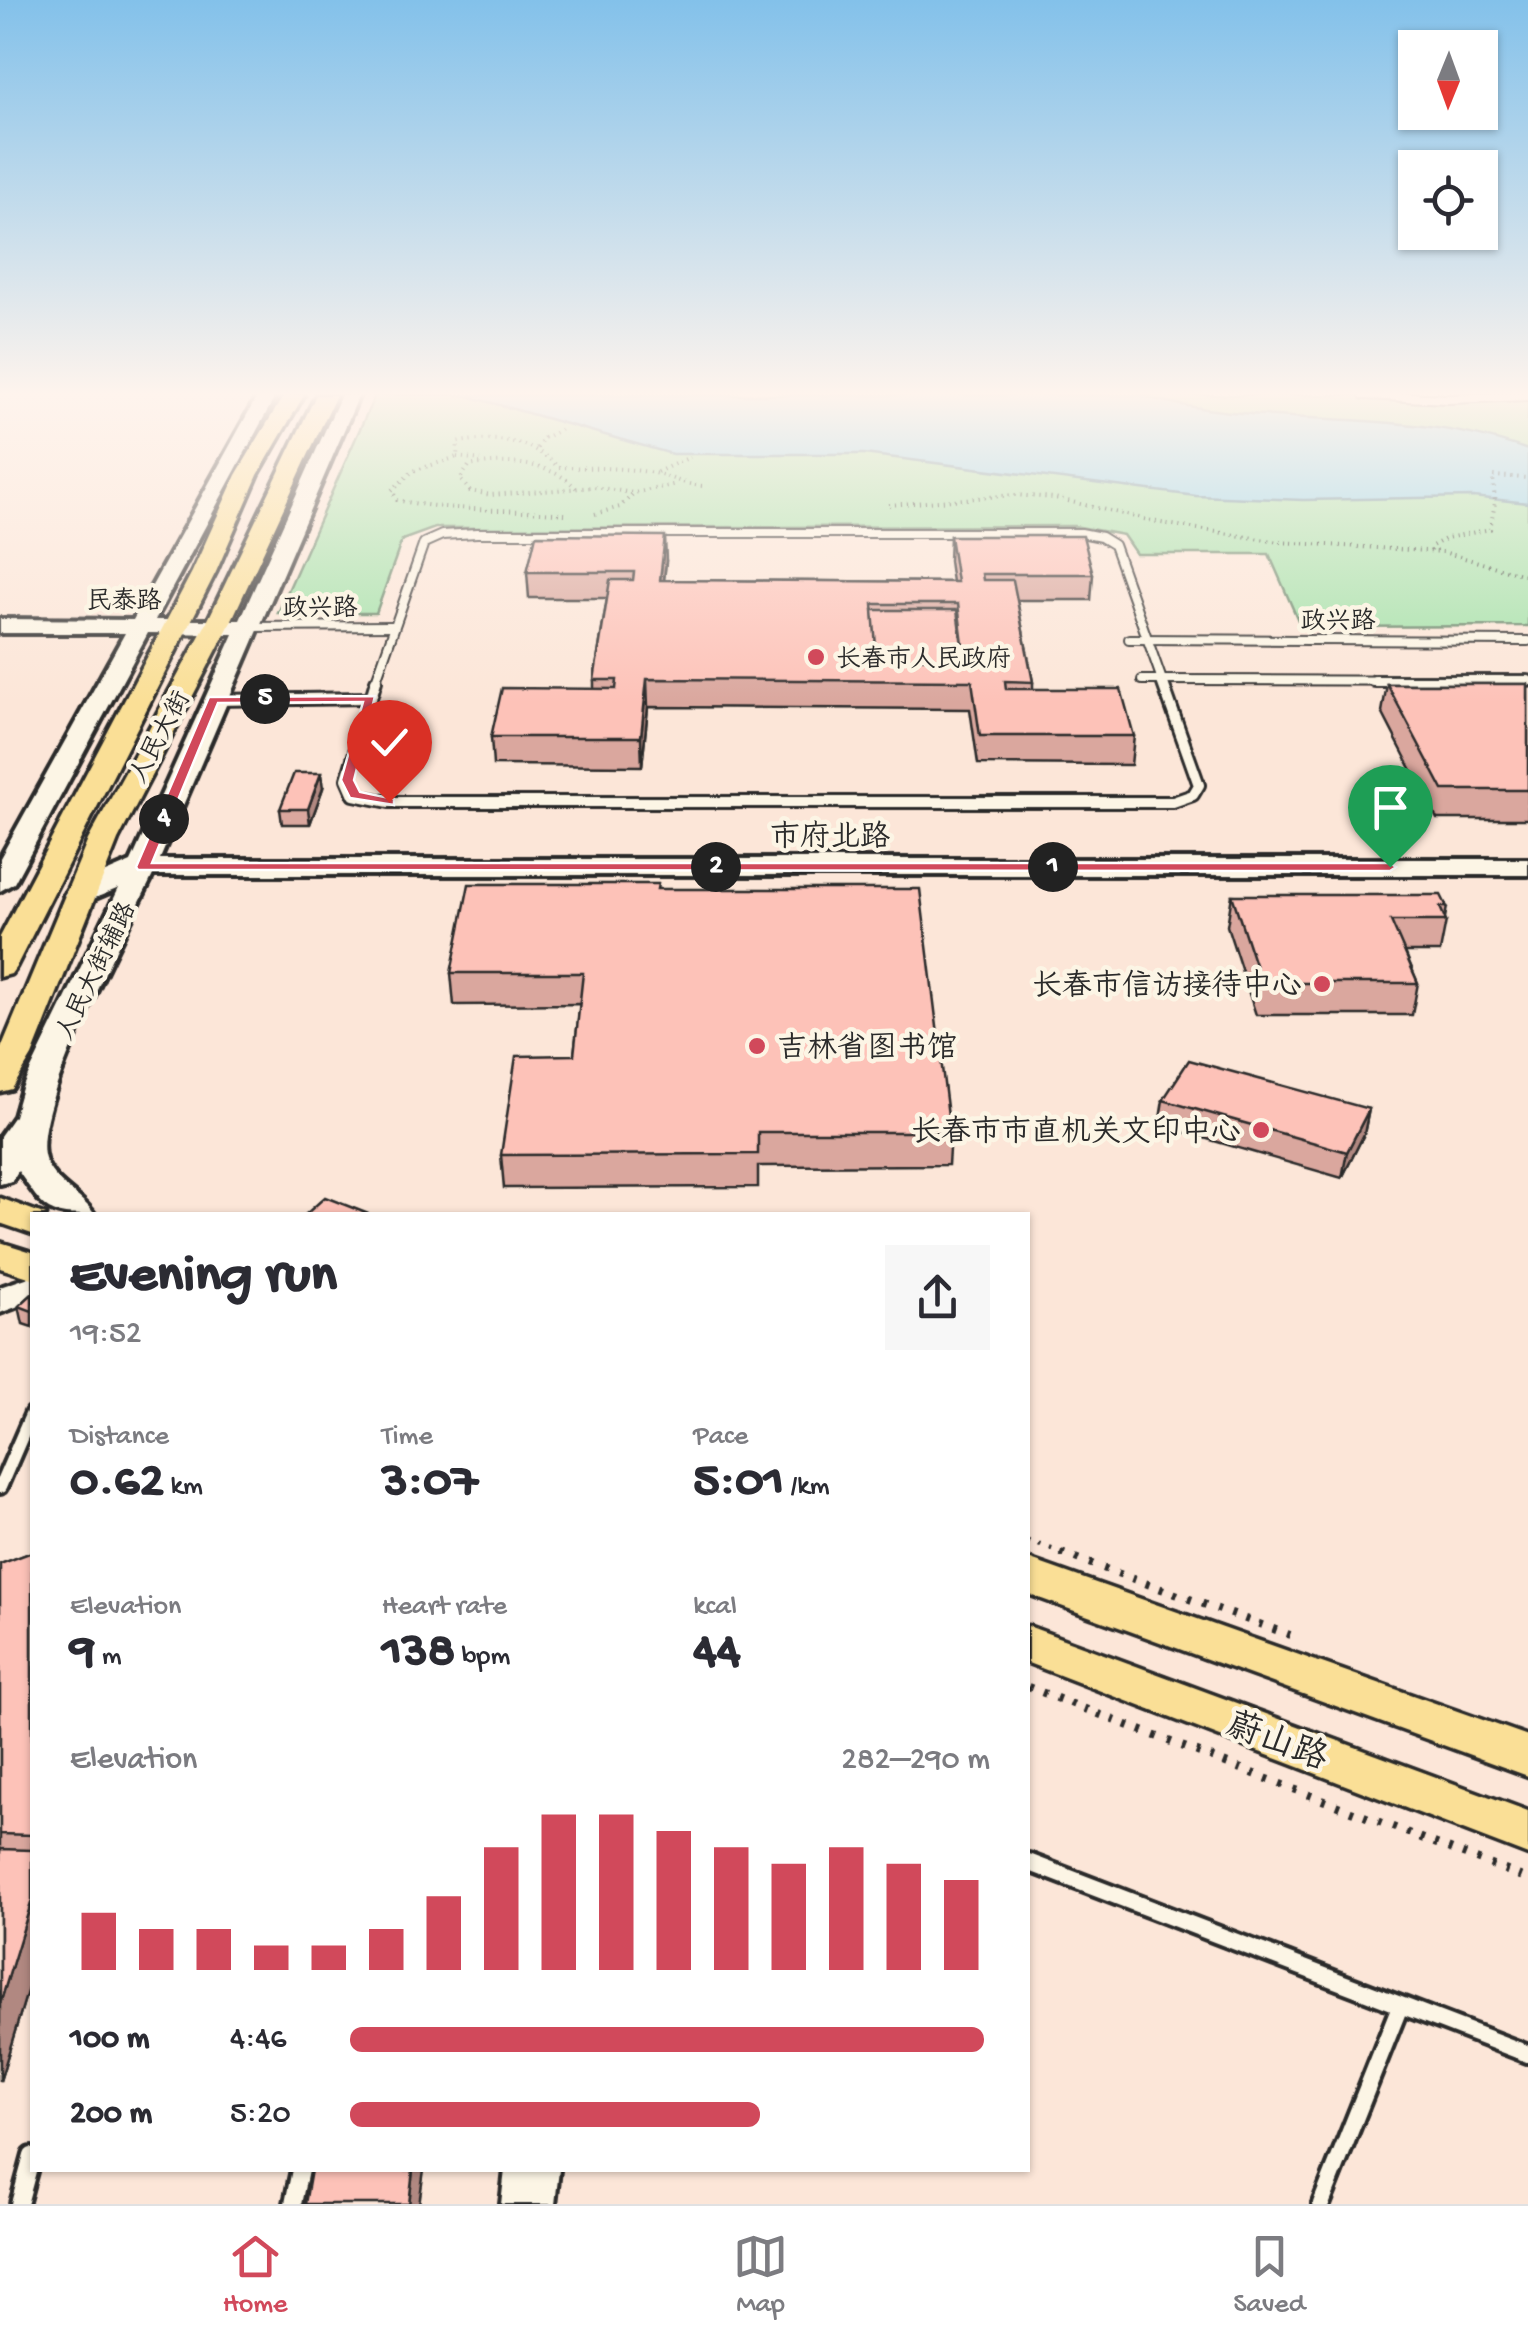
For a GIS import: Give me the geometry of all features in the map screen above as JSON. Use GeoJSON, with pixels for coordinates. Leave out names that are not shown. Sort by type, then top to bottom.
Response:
{"type":"FeatureCollection","features":[{"type":"Feature","properties":{"kind":"main road"},"geometry":{"type":"LineString","coordinates":[[0,882],[210,498]]}},
{"type":"Feature","properties":{"kind":"main road","name":"人民大街"},"geometry":{"type":"LineString","coordinates":[[0,966],[175,627],[236,498]]}},
{"type":"Feature","properties":{"kind":"main road","name":"人民大街"},"geometry":{"type":"LineString","coordinates":[[0,1082],[103,840],[217,626],[277,498]]}},
{"type":"Feature","properties":{"kind":"main road","name":"人民大街辅路"},"geometry":{"type":"LineString","coordinates":[[38,1088],[143,867],[304,498]]}},
{"type":"Feature","properties":{"kind":"main road","name":"民泰路"},"geometry":{"type":"LineString","coordinates":[[0,626],[248,626]]}},
{"type":"Feature","properties":{"kind":"main road","name":"市府北路"},"geometry":{"type":"LineString","coordinates":[[78,895],[143,867],[1528,867]]}},
{"type":"Feature","properties":{"kind":"main road"},"geometry":{"type":"LineString","coordinates":[[0,1174],[38,1088]]}},
{"type":"Feature","properties":{"kind":"main road"},"geometry":{"type":"LineString","coordinates":[[38,1088],[26,1131],[28,1160],[52,1196],[74,1212]]}},
{"type":"Feature","properties":{"kind":"main road"},"geometry":{"type":"LineString","coordinates":[[0,1210],[30,1221]]}},
{"type":"Feature","properties":{"kind":"main road"},"geometry":{"type":"LineString","coordinates":[[0,1254],[30,1265]]}},
{"type":"Feature","properties":{"kind":"main road"},"geometry":{"type":"LineString","coordinates":[[0,1301],[30,1289]]}},
{"type":"Feature","properties":{"kind":"main road"},"geometry":{"type":"LineString","coordinates":[[1030,1577],[1528,1756]]}},
{"type":"Feature","properties":{"kind":"main road","name":"蔚山路"},"geometry":{"type":"LineString","coordinates":[[1030,1645],[1528,1833]]}},
{"type":"Feature","properties":{"kind":"main road"},"geometry":{"type":"LineString","coordinates":[[528,2204],[532,2172]]}},
{"type":"Feature","properties":{"kind":"lane"},"geometry":{"type":"LineString","coordinates":[[1081,533],[1102,537],[1114,545],[1198,784],[1193,795],[1173,802],[800,798],[367,801],[354,795],[347,780],[392,626],[424,543],[442,535],[1081,533]]}},
{"type":"Feature","properties":{"kind":"lane","name":"政兴路"},"geometry":{"type":"LineString","coordinates":[[248,626],[392,626]]}},
{"type":"Feature","properties":{"kind":"lane","name":"政兴路"},"geometry":{"type":"LineString","coordinates":[[1129,638],[1528,641]]}},
{"type":"Feature","properties":{"kind":"lane"},"geometry":{"type":"LineString","coordinates":[[382,659],[398,659]]}},
{"type":"Feature","properties":{"kind":"lane"},"geometry":{"type":"LineString","coordinates":[[1142,680],[1528,681]]}},
{"type":"Feature","properties":{"kind":"lane"},"geometry":{"type":"LineString","coordinates":[[214,700],[370,698]]}},
{"type":"Feature","properties":{"kind":"lane"},"geometry":{"type":"LineString","coordinates":[[0,1487],[30,1418]]}},
{"type":"Feature","properties":{"kind":"lane"},"geometry":{"type":"LineString","coordinates":[[1030,1863],[1528,2054]]}},
{"type":"Feature","properties":{"kind":"lane"},"geometry":{"type":"LineString","coordinates":[[1321,2204],[1400,2006]]}},
{"type":"Feature","properties":{"kind":"lane"},"geometry":{"type":"LineString","coordinates":[[20,2204],[30,2164]]}},
{"type":"Feature","properties":{"kind":"lane"},"geometry":{"type":"LineString","coordinates":[[293,2204],[300,2172]]}},
{"type":"Feature","properties":{"kind":"path"},"geometry":{"type":"LineString","coordinates":[[398,498],[412,505],[442,510],[500,508],[580,515]]}},
{"type":"Feature","properties":{"kind":"path"},"geometry":{"type":"LineString","coordinates":[[500,508],[507,498]]}},
{"type":"Feature","properties":{"kind":"path"},"geometry":{"type":"LineString","coordinates":[[588,515],[615,509],[628,498]]}},
{"type":"Feature","properties":{"kind":"path"},"geometry":{"type":"LineString","coordinates":[[889,505],[1005,498]]}},
{"type":"Feature","properties":{"kind":"path"},"geometry":{"type":"LineString","coordinates":[[1050,498],[1161,524],[1279,542],[1432,551],[1528,576]]}},
{"type":"Feature","properties":{"kind":"path"},"geometry":{"type":"LineString","coordinates":[[1432,551],[1432,546],[1442,540],[1486,530],[1496,520],[1496,498]]}},
{"type":"Feature","properties":{"kind":"path"},"geometry":{"type":"LineString","coordinates":[[1030,1542],[1306,1641]]}},
{"type":"Feature","properties":{"kind":"path"},"geometry":{"type":"LineString","coordinates":[[1030,1687],[1528,1879]]}},
{"type":"Feature","properties":{"kind":"green space"},"geometry":{"type":"Polygon","coordinates":[[[329,498],[1528,498],[1528,626],[1301,627],[1269,554],[1136,554],[1123,535],[1074,526],[435,528],[402,540],[376,613],[278,613],[329,498]]]}},
{"type":"Feature","properties":{"kind":"water"},"geometry":{"type":"Polygon","coordinates":[[[1246,498],[1425,498],[1303,500],[1246,498]]]}},
{"type":"Feature","properties":{"kind":"water"},"geometry":{"type":"Polygon","coordinates":[[[1481,498],[1528,498],[1528,503],[1481,498]]]}},
{"type":"Feature","properties":{"kind":"building"},"geometry":{"type":"Polygon","coordinates":[[[536,535],[665,536],[660,580],[957,582],[950,536],[1083,536],[1093,574],[982,574],[983,580],[1013,580],[1033,682],[1005,681],[1006,689],[1121,689],[1134,736],[980,736],[972,681],[647,679],[641,737],[491,737],[502,688],[616,689],[617,680],[594,680],[610,580],[633,580],[634,572],[527,572],[536,535]],[[873,604],[877,658],[965,659],[958,604],[873,604]]]}},
{"type":"Feature","properties":{"kind":"building"},"geometry":{"type":"Polygon","coordinates":[[[873,610],[957,610],[964,659],[877,658],[873,610]]]}},
{"type":"Feature","properties":{"kind":"building"},"geometry":{"type":"Polygon","coordinates":[[[1387,684],[1528,684],[1528,790],[1443,790],[1387,684]]]}},
{"type":"Feature","properties":{"kind":"building"},"geometry":{"type":"Polygon","coordinates":[[[294,773],[321,773],[308,809],[280,809],[294,773]]]}},
{"type":"Feature","properties":{"kind":"building","name":"吉林省图书馆"},"geometry":{"type":"Polygon","coordinates":[[[469,884],[920,889],[950,1132],[758,1132],[758,1154],[501,1155],[516,1056],[574,1055],[583,973],[451,973],[469,884]]]}},
{"type":"Feature","properties":{"kind":"building"},"geometry":{"type":"Polygon","coordinates":[[[1232,895],[1441,895],[1447,907],[1440,907],[1446,921],[1391,921],[1418,983],[1261,983],[1232,895]]]}},
{"type":"Feature","properties":{"kind":"building"},"geometry":{"type":"Polygon","coordinates":[[[1189,1060],[1369,1109],[1347,1152],[1163,1100],[1189,1060]]]}},
{"type":"Feature","properties":{"kind":"building"},"geometry":{"type":"Polygon","coordinates":[[[325,1197],[363,1212],[308,1212],[325,1197]]]}},
{"type":"Feature","properties":{"kind":"building"},"geometry":{"type":"Polygon","coordinates":[[[30,1296],[30,1310],[19,1306],[30,1296]]]}},
{"type":"Feature","properties":{"kind":"building"},"geometry":{"type":"Polygon","coordinates":[[[30,1553],[30,1835],[0,1834],[0,1564],[30,1553]]]}},
{"type":"Feature","properties":{"kind":"building"},"geometry":{"type":"Polygon","coordinates":[[[0,1849],[30,1850],[30,1906],[0,2004],[0,1849]]]}},
{"type":"Feature","properties":{"kind":"building"},"geometry":{"type":"Polygon","coordinates":[[[311,2172],[413,2172],[409,2204],[305,2204],[311,2172]]]}},
{"type":"Feature","properties":{"kind":"place","name":"长春市人民政府"},"geometry":{"type":"Point","coordinates":[816,657]}},
{"type":"Feature","properties":{"kind":"place","name":"长春市信访接待中心"},"geometry":{"type":"Point","coordinates":[1322,984]}},
{"type":"Feature","properties":{"kind":"place","name":"吉林省图书馆"},"geometry":{"type":"Point","coordinates":[757,1046]}},
{"type":"Feature","properties":{"kind":"place","name":"长春市市直机关文印中心"},"geometry":{"type":"Point","coordinates":[1261,1130]}},
{"type":"Feature","properties":{"kind":"route"},"geometry":{"type":"LineString","coordinates":[[389,802],[367,801],[354,795],[347,780],[370,698],[214,700],[143,867],[1390,867]]}}]}
